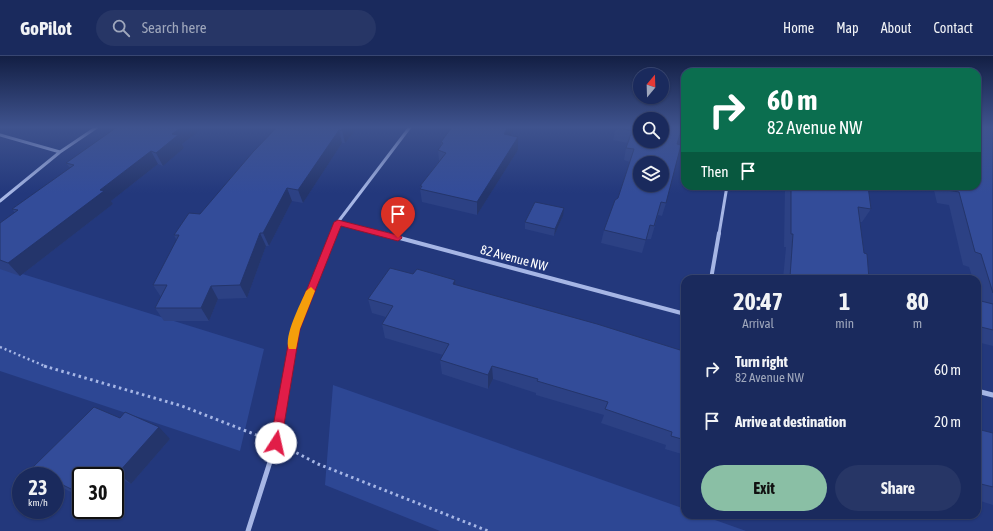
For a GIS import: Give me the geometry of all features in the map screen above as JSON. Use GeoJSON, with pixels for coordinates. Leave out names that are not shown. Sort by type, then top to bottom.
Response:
{"type":"FeatureCollection","features":[{"type":"Feature","properties":{"kind":"street"},"geometry":{"type":"LineString","coordinates":[[50,149],[60,152]]}},
{"type":"Feature","properties":{"kind":"street"},"geometry":{"type":"LineString","coordinates":[[0,201],[64,149]]}},
{"type":"Feature","properties":{"kind":"street"},"geometry":{"type":"LineString","coordinates":[[248,531],[276,443],[295,329],[338,222],[393,149]]}},
{"type":"Feature","properties":{"kind":"street"},"geometry":{"type":"LineString","coordinates":[[712,275],[726,190]]}},
{"type":"Feature","properties":{"kind":"street","name":"82 Avenue NW"},"geometry":{"type":"LineString","coordinates":[[338,222],[681,313]]}},
{"type":"Feature","properties":{"kind":"street"},"geometry":{"type":"LineString","coordinates":[[981,392],[993,396]]}},
{"type":"Feature","properties":{"kind":"path"},"geometry":{"type":"LineString","coordinates":[[0,347],[46,366],[172,402],[220,419],[276,443],[318,464],[488,531]]}},
{"type":"Feature","properties":{"kind":"shaded area"},"geometry":{"type":"Polygon","coordinates":[[[0,267],[264,349],[240,451],[0,371],[0,267]]]}},
{"type":"Feature","properties":{"kind":"shaded area"},"geometry":{"type":"Polygon","coordinates":[[[333,385],[681,508],[681,519],[712,519],[746,531],[440,531],[325,485],[333,385]]]}},
{"type":"Feature","properties":{"kind":"building"},"geometry":{"type":"Polygon","coordinates":[[[86,149],[161,149],[156,153],[151,151],[100,190],[104,191],[8,263],[0,260],[0,223],[18,210],[12,209],[74,165],[66,163],[86,149]]]}},
{"type":"Feature","properties":{"kind":"building"},"geometry":{"type":"Polygon","coordinates":[[[256,149],[326,149],[298,190],[287,188],[263,233],[260,233],[240,285],[211,286],[201,308],[155,308],[167,285],[153,285],[179,235],[174,235],[189,213],[200,214],[256,149]]]}},
{"type":"Feature","properties":{"kind":"building"},"geometry":{"type":"Polygon","coordinates":[[[510,149],[477,202],[420,189],[422,186],[420,186],[446,153],[438,150],[510,149]]]}},
{"type":"Feature","properties":{"kind":"building"},"geometry":{"type":"Polygon","coordinates":[[[634,149],[680,149],[669,191],[669,156],[633,156],[633,192],[669,192],[666,203],[661,202],[654,226],[650,225],[646,240],[604,230],[615,200],[618,198],[634,149]]]}},
{"type":"Feature","properties":{"kind":"building"},"geometry":{"type":"Polygon","coordinates":[[[981,149],[993,149],[993,293],[981,254],[975,252],[959,192],[947,190],[981,190],[981,149]]]}},
{"type":"Feature","properties":{"kind":"building"},"geometry":{"type":"Polygon","coordinates":[[[791,190],[869,190],[871,209],[858,207],[864,253],[867,254],[869,275],[790,275],[793,234],[791,234],[791,190]]]}},
{"type":"Feature","properties":{"kind":"building"},"geometry":{"type":"Polygon","coordinates":[[[535,202],[564,208],[555,229],[525,222],[535,202]]]}},
{"type":"Feature","properties":{"kind":"building"},"geometry":{"type":"Polygon","coordinates":[[[390,268],[413,274],[417,269],[455,280],[453,284],[597,324],[680,350],[681,348],[681,439],[671,436],[672,432],[605,409],[608,402],[537,381],[538,379],[492,366],[488,375],[440,360],[449,344],[382,324],[393,306],[368,299],[390,268]]]}},
{"type":"Feature","properties":{"kind":"building"},"geometry":{"type":"Polygon","coordinates":[[[981,301],[993,304],[993,330],[981,327],[981,301]]]}},
{"type":"Feature","properties":{"kind":"building"},"geometry":{"type":"Polygon","coordinates":[[[94,407],[120,418],[125,412],[159,427],[123,467],[72,467],[72,490],[64,486],[64,467],[33,467],[94,407]]]}},
{"type":"Feature","properties":{"kind":"building"},"geometry":{"type":"Polygon","coordinates":[[[981,430],[993,433],[993,487],[981,484],[981,430]]]}},
{"type":"Feature","properties":{"kind":"slow traffic"},"geometry":{"type":"LineString","coordinates":[[292,346],[295,329],[311,291]]}},
{"type":"Feature","properties":{"kind":"route"},"geometry":{"type":"LineString","coordinates":[[276,443],[295,329],[338,222],[398,238]]}}]}
